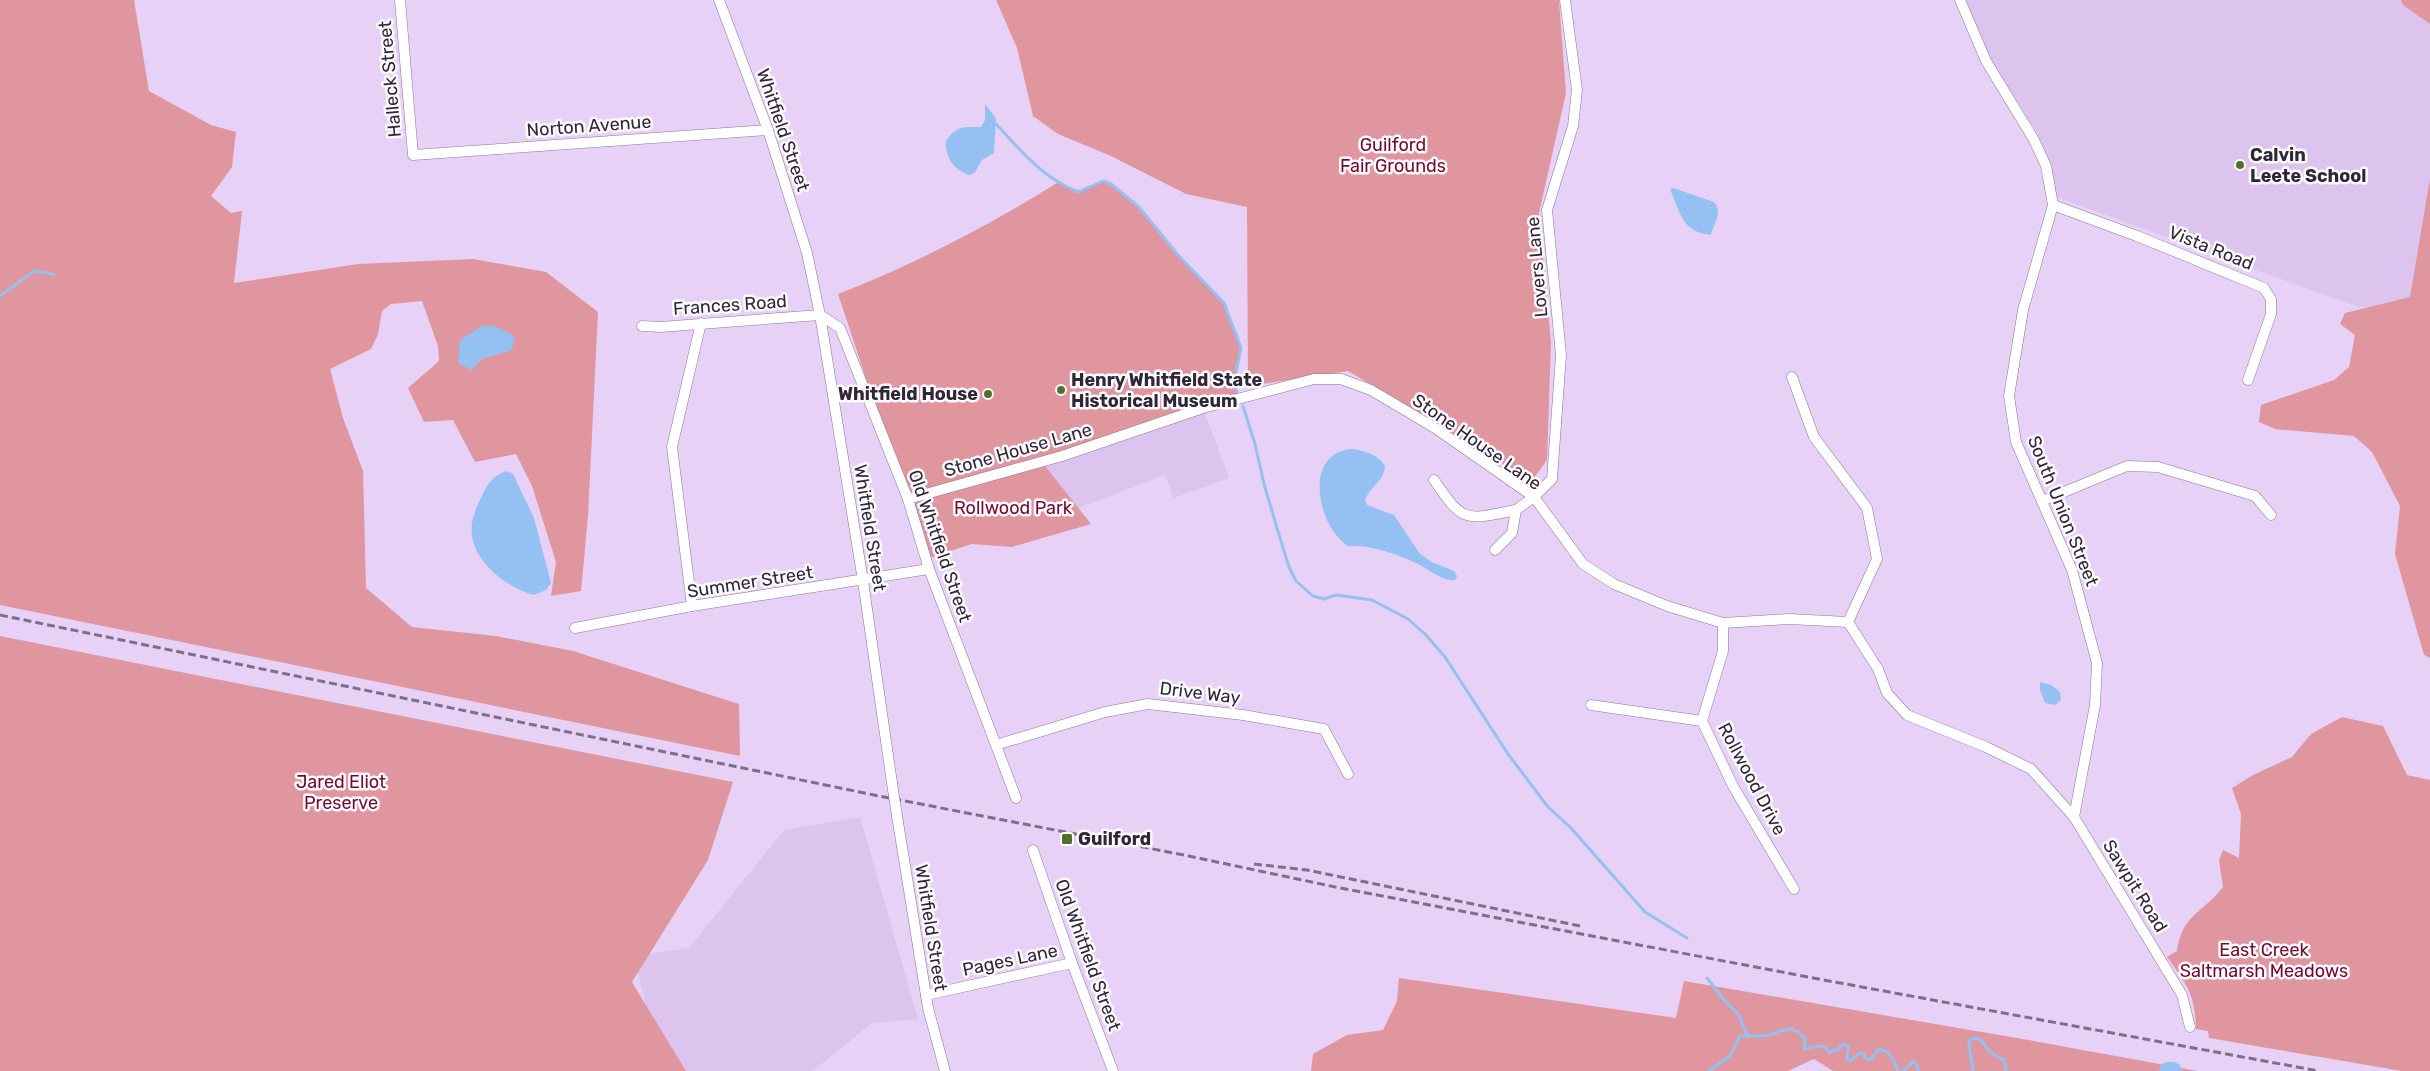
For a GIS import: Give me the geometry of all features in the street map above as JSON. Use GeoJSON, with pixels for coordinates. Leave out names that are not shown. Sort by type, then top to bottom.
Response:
{"type":"FeatureCollection","features":[{"type":"Feature","properties":{"kind":"street","name":"Halleck Street"},"geometry":{"type":"LineString","coordinates":[[400,0],[413,154]]}},
{"type":"Feature","properties":{"kind":"street","name":"Whitfield Street"},"geometry":{"type":"LineString","coordinates":[[719,0],[768,130],[807,252],[820,315],[863,581],[897,816],[926,995],[936,1045],[945,1071]]}},
{"type":"Feature","properties":{"kind":"street","name":"Lovers Lane"},"geometry":{"type":"LineString","coordinates":[[1516,510],[1534,497],[1552,478],[1562,355],[1548,210],[1573,126],[1577,90],[1565,0]]}},
{"type":"Feature","properties":{"kind":"street","name":"South Union Street"},"geometry":{"type":"LineString","coordinates":[[1960,0],[1986,61],[2034,140],[2046,166],[2054,205],[2023,310],[2008,396],[2016,442],[2072,570],[2097,663],[2095,705],[2074,817]]}},
{"type":"Feature","properties":{"kind":"street","name":"Norton Avenue"},"geometry":{"type":"LineString","coordinates":[[413,154],[768,130]]}},
{"type":"Feature","properties":{"kind":"street","name":"Vista Road"},"geometry":{"type":"LineString","coordinates":[[2054,205],[2137,236],[2264,288],[2271,299],[2270,314],[2248,380]]}},
{"type":"Feature","properties":{"kind":"street","name":"Frances Road"},"geometry":{"type":"LineString","coordinates":[[642,326],[660,327],[820,315]]}},
{"type":"Feature","properties":{"kind":"street","name":"Old Whitfield Street"},"geometry":{"type":"LineString","coordinates":[[820,315],[840,328],[845,338],[908,499],[929,569],[1016,798]]}},
{"type":"Feature","properties":{"kind":"street"},"geometry":{"type":"LineString","coordinates":[[692,606],[672,447],[701,323]]}},
{"type":"Feature","properties":{"kind":"street"},"geometry":{"type":"LineString","coordinates":[[1792,377],[1814,437],[1867,508],[1877,559],[1848,622],[1878,669],[1887,693],[1907,715],[1986,747],[2031,770],[2074,817]]}},
{"type":"Feature","properties":{"kind":"street","name":"Stone House Lane"},"geometry":{"type":"LineString","coordinates":[[908,499],[1062,456],[1203,408],[1314,379],[1341,379],[1371,390],[1434,428],[1534,497],[1583,564],[1614,584],[1667,606],[1723,623],[1789,619],[1848,622]]}},
{"type":"Feature","properties":{"kind":"street"},"geometry":{"type":"LineString","coordinates":[[2042,501],[2128,466],[2158,467],[2255,496],[2271,515]]}},
{"type":"Feature","properties":{"kind":"street"},"geometry":{"type":"LineString","coordinates":[[1434,480],[1451,504],[1461,514],[1482,517],[1516,510],[1512,533],[1495,550]]}},
{"type":"Feature","properties":{"kind":"street","name":"Summer Street"},"geometry":{"type":"LineString","coordinates":[[575,628],[692,606],[863,581],[929,569]]}},
{"type":"Feature","properties":{"kind":"street","name":"Rollwood Drive"},"geometry":{"type":"LineString","coordinates":[[1723,623],[1723,651],[1702,721],[1733,786],[1794,888]]}},
{"type":"Feature","properties":{"kind":"street","name":"Drive Way"},"geometry":{"type":"LineString","coordinates":[[996,745],[1105,712],[1148,704],[1163,704],[1324,729],[1348,774]]}},
{"type":"Feature","properties":{"kind":"street"},"geometry":{"type":"LineString","coordinates":[[1591,705],[1702,721]]}},
{"type":"Feature","properties":{"kind":"street","name":"Sawpit Road"},"geometry":{"type":"LineString","coordinates":[[2074,817],[2182,995],[2190,1027]]}},
{"type":"Feature","properties":{"kind":"street","name":"Old Whitfield Street"},"geometry":{"type":"LineString","coordinates":[[1033,850],[1072,963],[1113,1071]]}},
{"type":"Feature","properties":{"kind":"street","name":"Pages Lane"},"geometry":{"type":"LineString","coordinates":[[926,995],[1072,963]]}},
{"type":"Feature","properties":{"kind":"shaded area","name":"Calvin Leete School"},"geometry":{"type":"Polygon","coordinates":[[[1965,0],[2430,0],[2430,272],[2418,306],[2358,307],[2054,196],[2053,179],[2046,152],[2034,127],[1999,78],[1965,0]]]}},
{"type":"Feature","properties":{"kind":"shaded area"},"geometry":{"type":"Polygon","coordinates":[[[1203,408],[1229,478],[1174,498],[1165,475],[1078,508],[1042,462],[1203,408]]]}},
{"type":"Feature","properties":{"kind":"shaded area"},"geometry":{"type":"Polygon","coordinates":[[[860,817],[918,1019],[872,1023],[813,1071],[683,1071],[653,1034],[634,956],[689,948],[784,830],[860,817]]]}},
{"type":"Feature","properties":{"kind":"green space"},"geometry":{"type":"Polygon","coordinates":[[[0,0],[134,0],[149,91],[211,125],[236,132],[232,167],[211,196],[231,213],[242,211],[234,283],[358,264],[473,259],[546,272],[598,312],[588,516],[581,591],[551,596],[556,562],[532,486],[516,454],[475,462],[453,420],[424,422],[408,388],[439,361],[438,346],[422,301],[391,304],[382,311],[378,334],[371,349],[330,369],[343,418],[363,471],[366,588],[412,627],[496,636],[573,651],[739,704],[740,756],[0,605],[0,0]],[[495,326],[482,327],[482,359],[492,355],[495,326]]]}},
{"type":"Feature","properties":{"kind":"green space","name":"Guilford Fair Grounds"},"geometry":{"type":"Polygon","coordinates":[[[996,0],[1559,0],[1566,93],[1539,213],[1551,343],[1547,460],[1532,481],[1348,371],[1248,386],[1247,207],[1186,194],[1111,156],[1058,134],[1033,116],[1017,48],[996,0]]]}},
{"type":"Feature","properties":{"kind":"green space"},"geometry":{"type":"Polygon","coordinates":[[[2401,0],[2430,0],[2430,24],[2403,5],[2401,0]]]}},
{"type":"Feature","properties":{"kind":"green space"},"geometry":{"type":"Polygon","coordinates":[[[2430,178],[2430,658],[2424,655],[2395,554],[2400,506],[2372,452],[2354,436],[2275,429],[2259,422],[2261,405],[2334,380],[2349,367],[2355,335],[2340,324],[2345,313],[2410,297],[2430,178]]]}},
{"type":"Feature","properties":{"kind":"green space","name":"Rollwood Park"},"geometry":{"type":"Polygon","coordinates":[[[1103,181],[1111,184],[1139,207],[1178,255],[1224,303],[1241,348],[1234,383],[1240,398],[1042,462],[1091,524],[1012,547],[972,544],[926,559],[838,294],[895,270],[951,243],[1057,183],[1080,190],[1090,188],[1103,181]]]}},
{"type":"Feature","properties":{"kind":"green space","name":"Jared Eliot Preserve"},"geometry":{"type":"Polygon","coordinates":[[[0,636],[733,782],[708,860],[632,982],[686,1071],[0,1071],[0,636]]]}},
{"type":"Feature","properties":{"kind":"green space","name":"East Creek Saltmarsh Meadows"},"geometry":{"type":"Polygon","coordinates":[[[2342,717],[2383,726],[2407,775],[2430,780],[2430,1071],[2402,1071],[2209,1038],[2208,1031],[2196,1029],[2194,1007],[2189,990],[2167,957],[2177,951],[2183,929],[2188,921],[2223,887],[2219,860],[2223,850],[2239,858],[2241,814],[2232,788],[2253,775],[2292,757],[2311,734],[2342,717]]]}},
{"type":"Feature","properties":{"kind":"green space"},"geometry":{"type":"Polygon","coordinates":[[[1399,978],[1676,1018],[1684,981],[2198,1071],[1833,1071],[1814,1059],[1788,1071],[1311,1071],[1313,1054],[1347,1035],[1383,1030],[1397,1001],[1399,978]]]}},
{"type":"Feature","properties":{"kind":"water"},"geometry":{"type":"Polygon","coordinates":[[[985,104],[996,118],[994,153],[982,160],[975,172],[970,175],[955,167],[949,158],[946,141],[954,132],[961,128],[981,127],[985,120],[985,104]]]}},
{"type":"Feature","properties":{"kind":"water"},"geometry":{"type":"Polygon","coordinates":[[[1673,188],[1714,202],[1717,206],[1718,214],[1711,235],[1689,227],[1678,209],[1670,189],[1673,188]]]}},
{"type":"Feature","properties":{"kind":"water"},"geometry":{"type":"Polygon","coordinates":[[[482,326],[495,326],[515,336],[512,350],[482,359],[471,370],[458,363],[460,340],[482,326]]]}},
{"type":"Feature","properties":{"kind":"water"},"geometry":{"type":"Polygon","coordinates":[[[1353,449],[1375,456],[1385,466],[1380,480],[1365,500],[1367,505],[1394,515],[1420,554],[1432,562],[1454,571],[1457,576],[1455,580],[1440,577],[1416,563],[1391,553],[1374,548],[1348,546],[1337,536],[1329,523],[1323,507],[1320,491],[1321,476],[1326,462],[1337,453],[1353,449]]]}},
{"type":"Feature","properties":{"kind":"water"},"geometry":{"type":"Polygon","coordinates":[[[506,471],[513,474],[534,518],[551,583],[546,590],[534,595],[514,587],[495,574],[480,556],[472,536],[474,516],[485,489],[494,478],[506,471]]]}},
{"type":"Feature","properties":{"kind":"water"},"geometry":{"type":"Polygon","coordinates":[[[2040,682],[2051,685],[2060,692],[2061,700],[2055,705],[2045,703],[2040,690],[2040,682]]]}},
{"type":"Feature","properties":{"kind":"waterway"},"geometry":{"type":"LineString","coordinates":[[996,124],[1033,163],[1065,186],[1078,192],[1103,181],[1111,184],[1139,207],[1178,255],[1224,303],[1241,348],[1234,383],[1237,391]]}},
{"type":"Feature","properties":{"kind":"waterway"},"geometry":{"type":"LineString","coordinates":[[0,296],[34,271],[54,274]]}},
{"type":"Feature","properties":{"kind":"waterway"},"geometry":{"type":"LineString","coordinates":[[1243,406],[1277,528],[1289,567],[1296,581],[1313,596],[1324,599],[1336,595],[1372,600],[1408,619],[1426,635],[1445,657],[1508,754],[1548,807],[1570,827],[1645,912],[1687,938]]}},
{"type":"Feature","properties":{"kind":"waterway"},"geometry":{"type":"LineString","coordinates":[[1707,978],[1724,1000],[1739,1015],[1749,1036]]}},
{"type":"Feature","properties":{"kind":"waterway"},"geometry":{"type":"LineString","coordinates":[[1709,1071],[1730,1056],[1740,1036],[1766,1036],[1788,1029],[1795,1030],[1805,1038],[1804,1049],[1819,1046],[1825,1047],[1829,1052],[1839,1049],[1843,1044],[1848,1046],[1847,1059],[1850,1061],[1860,1053],[1863,1053],[1867,1060],[1872,1058],[1879,1049],[1883,1050],[1892,1057],[1898,1071]]}},
{"type":"Feature","properties":{"kind":"waterway"},"geometry":{"type":"LineString","coordinates":[[1973,1071],[1969,1041],[1974,1038],[1981,1040],[1990,1052],[2004,1060],[2006,1071]]}},
{"type":"Feature","properties":{"kind":"waterway"},"geometry":{"type":"LineString","coordinates":[[1903,1071],[1914,1061],[1918,1071]]}},
{"type":"Feature","properties":{"kind":"waterway"},"geometry":{"type":"LineString","coordinates":[[2168,1071],[2173,1071]]}},
{"type":"Feature","properties":{"kind":"railway"},"geometry":{"type":"LineString","coordinates":[[0,615],[874,795],[1184,855],[1340,888],[1813,978],[2319,1071]]}},
{"type":"Feature","properties":{"kind":"railway"},"geometry":{"type":"LineString","coordinates":[[1254,864],[1307,870],[1580,926]]}},
{"type":"Feature","properties":{"kind":"place","name":"Calvin Leete School"},"geometry":{"type":"Point","coordinates":[2240,165]}},
{"type":"Feature","properties":{"kind":"place","name":"Henry Whitfield State Historical Museum"},"geometry":{"type":"Point","coordinates":[1061,390]}},
{"type":"Feature","properties":{"kind":"place","name":"Whitfield House"},"geometry":{"type":"Point","coordinates":[988,394]}},
{"type":"Feature","properties":{"kind":"place","name":"Guilford"},"geometry":{"type":"Point","coordinates":[1067,839]}}]}
